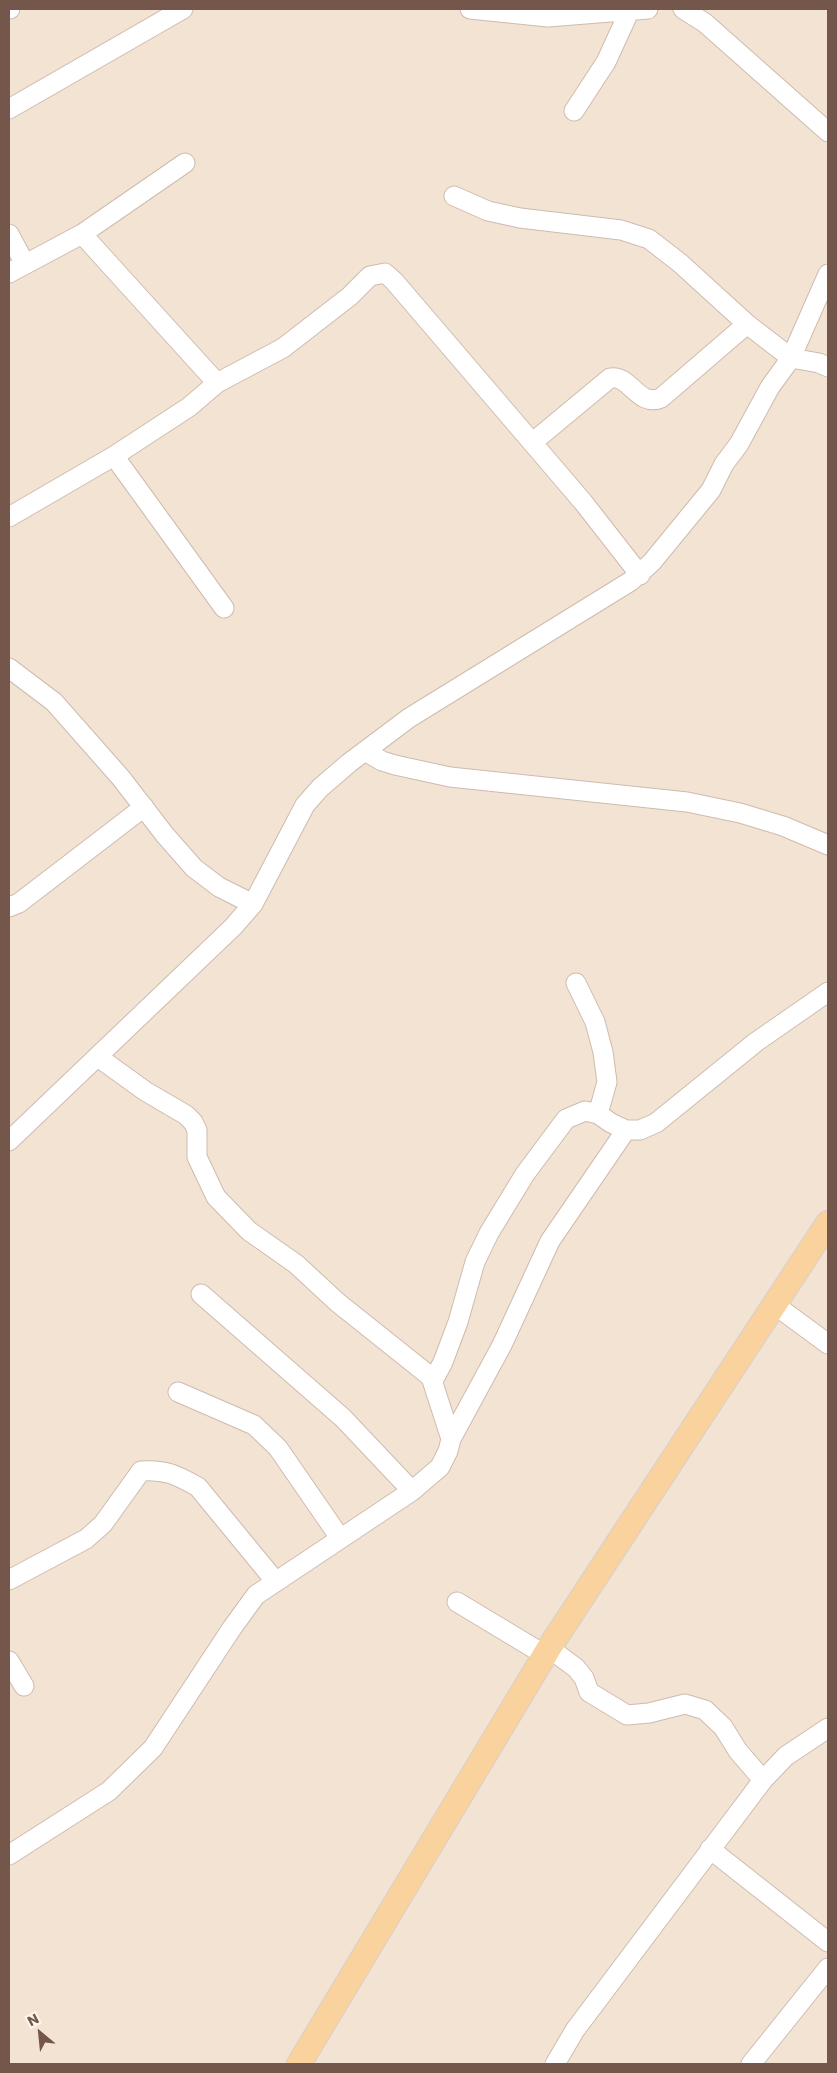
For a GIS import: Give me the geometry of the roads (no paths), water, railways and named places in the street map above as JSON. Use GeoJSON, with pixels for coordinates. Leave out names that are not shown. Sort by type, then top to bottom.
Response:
{"type":"FeatureCollection","features":[{"type":"Feature","properties":{"kind":"main road"},"geometry":{"type":"LineString","coordinates":[[299,2064],[547,1651],[828,1222]]}},
{"type":"Feature","properties":{"kind":"street"},"geometry":{"type":"LineString","coordinates":[[9,109],[183,9]]}},
{"type":"Feature","properties":{"kind":"street"},"geometry":{"type":"LineString","coordinates":[[470,9],[548,17],[648,9]]}},
{"type":"Feature","properties":{"kind":"street"},"geometry":{"type":"LineString","coordinates":[[683,9],[705,23],[828,132]]}},
{"type":"Feature","properties":{"kind":"street"},"geometry":{"type":"LineString","coordinates":[[574,111],[606,62],[629,12]]}},
{"type":"Feature","properties":{"kind":"street"},"geometry":{"type":"LineString","coordinates":[[9,234],[17,269],[82,234],[185,163]]}},
{"type":"Feature","properties":{"kind":"street"},"geometry":{"type":"LineString","coordinates":[[454,196],[488,211],[520,218],[621,230],[649,239],[680,263],[747,324],[791,358],[819,363],[828,367]]}},
{"type":"Feature","properties":{"kind":"street"},"geometry":{"type":"LineString","coordinates":[[82,234],[217,383]]}},
{"type":"Feature","properties":{"kind":"street"},"geometry":{"type":"LineString","coordinates":[[9,517],[114,456],[189,407],[217,383],[283,348],[350,296],[370,276],[385,273],[394,281],[533,442],[640,575]]}},
{"type":"Feature","properties":{"kind":"street"},"geometry":{"type":"LineString","coordinates":[[9,1141],[233,927],[253,904],[305,806],[320,788],[409,718],[640,575],[711,490],[724,464],[739,444],[770,387],[791,358],[828,274]]}},
{"type":"Feature","properties":{"kind":"street"},"geometry":{"type":"LineString","coordinates":[[533,442],[610,378],[615,377],[621,380],[647,400],[654,401],[661,398],[747,324]]}},
{"type":"Feature","properties":{"kind":"street"},"geometry":{"type":"LineString","coordinates":[[114,456],[224,608]]}},
{"type":"Feature","properties":{"kind":"street"},"geometry":{"type":"LineString","coordinates":[[9,668],[54,702],[121,778],[165,835],[194,868],[219,887],[253,904]]}},
{"type":"Feature","properties":{"kind":"street"},"geometry":{"type":"LineString","coordinates":[[365,751],[395,766],[450,777],[688,802],[740,813],[784,826],[828,845]]}},
{"type":"Feature","properties":{"kind":"street"},"geometry":{"type":"LineString","coordinates":[[9,907],[19,904],[144,807]]}},
{"type":"Feature","properties":{"kind":"street"},"geometry":{"type":"LineString","coordinates":[[576,982],[595,1022],[603,1052],[607,1082],[598,1114]]}},
{"type":"Feature","properties":{"kind":"street"},"geometry":{"type":"LineString","coordinates":[[431,1377],[435,1377],[441,1367],[458,1322],[475,1262],[502,1208],[524,1174],[566,1119],[585,1111],[598,1114],[626,1130],[640,1130],[656,1123],[756,1042],[828,992]]}},
{"type":"Feature","properties":{"kind":"street"},"geometry":{"type":"LineString","coordinates":[[98,1057],[145,1091],[186,1115],[193,1122],[197,1130],[197,1157],[216,1197],[249,1231],[296,1264],[337,1302],[431,1377],[451,1439]]}},
{"type":"Feature","properties":{"kind":"street"},"geometry":{"type":"LineString","coordinates":[[9,1855],[109,1791],[153,1748],[256,1595],[412,1491],[440,1468],[451,1439],[502,1345],[550,1240],[626,1130]]}},
{"type":"Feature","properties":{"kind":"street"},"geometry":{"type":"LineString","coordinates":[[201,1294],[343,1418],[412,1491]]}},
{"type":"Feature","properties":{"kind":"street"},"geometry":{"type":"LineString","coordinates":[[775,1305],[828,1344]]}},
{"type":"Feature","properties":{"kind":"street"},"geometry":{"type":"LineString","coordinates":[[178,1392],[254,1425],[278,1448],[340,1538]]}},
{"type":"Feature","properties":{"kind":"street"},"geometry":{"type":"LineString","coordinates":[[9,1580],[86,1539],[103,1524],[141,1471],[159,1469],[181,1477],[198,1487],[276,1582]]}},
{"type":"Feature","properties":{"kind":"street"},"geometry":{"type":"LineString","coordinates":[[457,1602],[576,1668],[584,1678],[590,1692],[627,1715],[649,1713],[685,1704],[705,1710],[723,1727],[738,1751],[763,1780]]}},
{"type":"Feature","properties":{"kind":"street"},"geometry":{"type":"LineString","coordinates":[[9,1661],[24,1686]]}},
{"type":"Feature","properties":{"kind":"street"},"geometry":{"type":"LineString","coordinates":[[555,2064],[575,2030],[763,1780],[786,1756],[828,1728]]}},
{"type":"Feature","properties":{"kind":"street"},"geometry":{"type":"LineString","coordinates":[[710,1849],[828,1942]]}},
{"type":"Feature","properties":{"kind":"street"},"geometry":{"type":"LineString","coordinates":[[751,2064],[828,1968]]}}]}
